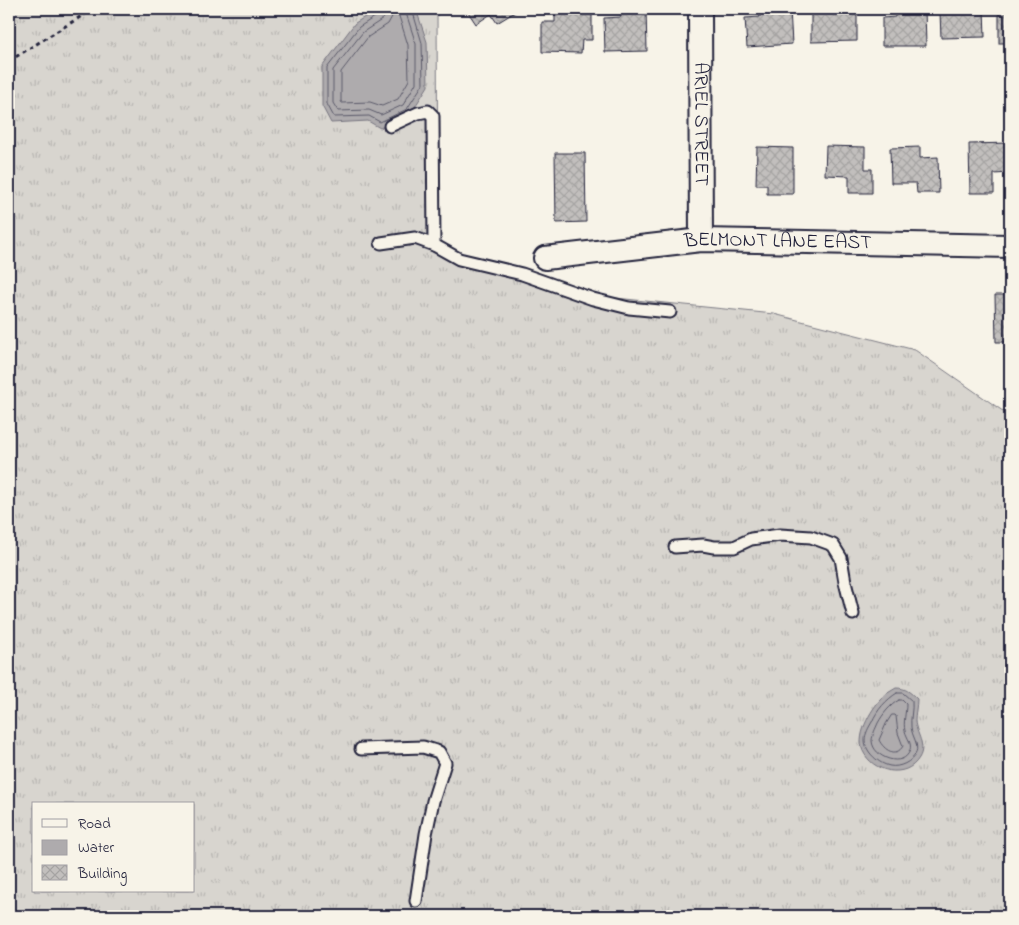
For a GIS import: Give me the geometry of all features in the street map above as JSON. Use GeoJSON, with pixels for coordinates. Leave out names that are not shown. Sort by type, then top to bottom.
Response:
{"type":"FeatureCollection","features":[{"type":"Feature","properties":{"kind":"street","name":"ARIEL STREET"},"geometry":{"type":"LineString","coordinates":[[700,9],[701,240]]}},
{"type":"Feature","properties":{"kind":"street","name":"BELMONT LANE EAST"},"geometry":{"type":"LineString","coordinates":[[545,258],[701,240],[1010,246]]}},
{"type":"Feature","properties":{"kind":"lane"},"geometry":{"type":"LineString","coordinates":[[390,126],[418,113],[428,111],[434,116],[434,245]]}},
{"type":"Feature","properties":{"kind":"lane"},"geometry":{"type":"LineString","coordinates":[[381,243],[415,238],[434,245],[459,259],[522,274],[593,299],[629,308],[670,312]]}},
{"type":"Feature","properties":{"kind":"lane"},"geometry":{"type":"LineString","coordinates":[[675,547],[703,545],[714,547],[734,546],[751,539],[780,535],[812,537],[833,545],[841,558],[853,614]]}},
{"type":"Feature","properties":{"kind":"lane"},"geometry":{"type":"LineString","coordinates":[[361,749],[423,747],[439,752],[445,763],[426,834],[416,901]]}},
{"type":"Feature","properties":{"kind":"path"},"geometry":{"type":"LineString","coordinates":[[9,61],[93,9]]}},
{"type":"Feature","properties":{"kind":"green space"},"geometry":{"type":"Polygon","coordinates":[[[9,9],[437,9],[438,248],[596,296],[774,314],[915,350],[1010,416],[1010,916],[9,916],[9,9]]]}},
{"type":"Feature","properties":{"kind":"water"},"geometry":{"type":"Polygon","coordinates":[[[378,9],[416,9],[427,42],[428,86],[411,113],[380,128],[368,121],[331,123],[322,106],[322,67],[355,23],[378,9]]]}},
{"type":"Feature","properties":{"kind":"water"},"geometry":{"type":"Polygon","coordinates":[[[896,688],[908,691],[917,699],[915,721],[922,749],[919,758],[913,765],[898,771],[889,771],[874,764],[867,758],[861,744],[861,737],[863,729],[876,705],[886,694],[896,688]]]}},
{"type":"Feature","properties":{"kind":"building"},"geometry":{"type":"Polygon","coordinates":[[[466,9],[520,9],[497,23],[491,14],[476,24],[466,9]]]}},
{"type":"Feature","properties":{"kind":"building"},"geometry":{"type":"Polygon","coordinates":[[[621,9],[646,9],[647,51],[605,52],[604,18],[621,17],[621,9]]]}},
{"type":"Feature","properties":{"kind":"building"},"geometry":{"type":"Polygon","coordinates":[[[759,9],[790,9],[792,44],[747,47],[745,18],[760,17],[759,9]]]}},
{"type":"Feature","properties":{"kind":"building"},"geometry":{"type":"Polygon","coordinates":[[[857,9],[857,41],[811,42],[811,10],[857,9]]]}},
{"type":"Feature","properties":{"kind":"building"},"geometry":{"type":"Polygon","coordinates":[[[895,9],[925,9],[926,46],[882,46],[882,18],[895,17],[895,9]]]}},
{"type":"Feature","properties":{"kind":"building"},"geometry":{"type":"Polygon","coordinates":[[[956,9],[984,9],[985,37],[941,38],[940,12],[956,12],[956,9]]]}},
{"type":"Feature","properties":{"kind":"building"},"geometry":{"type":"Polygon","coordinates":[[[999,9],[1010,9],[1010,43],[999,43],[999,9]]]}},
{"type":"Feature","properties":{"kind":"building"},"geometry":{"type":"Polygon","coordinates":[[[555,14],[592,15],[592,40],[582,40],[581,53],[542,52],[542,22],[555,22],[555,14]]]}},
{"type":"Feature","properties":{"kind":"building"},"geometry":{"type":"Polygon","coordinates":[[[1010,143],[1010,173],[994,174],[994,193],[970,193],[969,144],[1010,143]]]}},
{"type":"Feature","properties":{"kind":"building"},"geometry":{"type":"Polygon","coordinates":[[[826,146],[865,147],[865,169],[872,169],[872,193],[849,193],[849,176],[825,175],[826,146]]]}},
{"type":"Feature","properties":{"kind":"building"},"geometry":{"type":"Polygon","coordinates":[[[757,147],[793,148],[793,194],[767,194],[767,185],[756,185],[757,147]]]}},
{"type":"Feature","properties":{"kind":"building"},"geometry":{"type":"Polygon","coordinates":[[[920,147],[920,158],[938,157],[939,193],[917,193],[916,183],[891,183],[890,148],[920,147]]]}},
{"type":"Feature","properties":{"kind":"building"},"geometry":{"type":"Polygon","coordinates":[[[555,153],[585,153],[586,222],[556,223],[555,153]]]}},
{"type":"Feature","properties":{"kind":"building"},"geometry":{"type":"Polygon","coordinates":[[[995,295],[1010,295],[1010,342],[996,342],[995,295]]]}}]}
